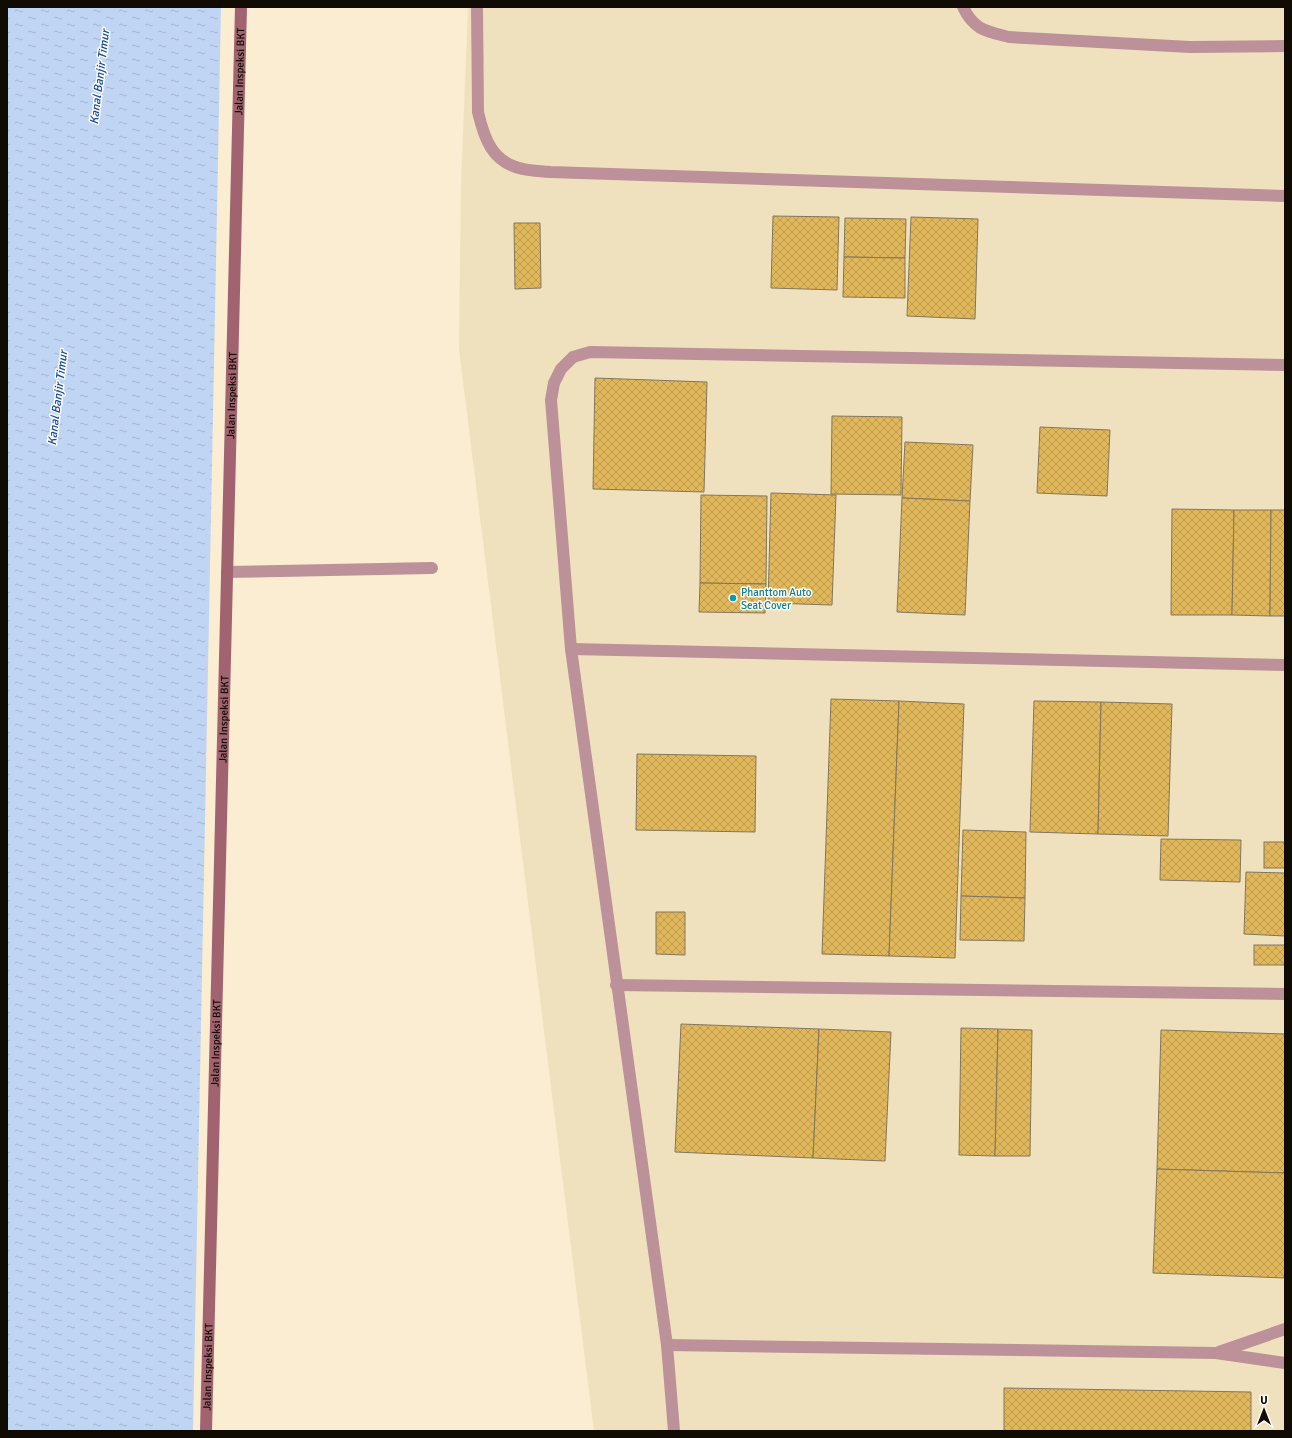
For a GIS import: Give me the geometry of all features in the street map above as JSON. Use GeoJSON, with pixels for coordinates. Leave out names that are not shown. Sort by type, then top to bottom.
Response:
{"type":"FeatureCollection","features":[{"type":"Feature","properties":{"kind":"street","name":"Jalan Inspeksi BKT"},"geometry":{"type":"LineString","coordinates":[[206,1431],[241,7]]}},
{"type":"Feature","properties":{"kind":"street"},"geometry":{"type":"LineString","coordinates":[[477,7],[478,112],[482,128],[487,144],[494,152],[512,166],[522,169],[550,172],[1285,196]]}},
{"type":"Feature","properties":{"kind":"street"},"geometry":{"type":"LineString","coordinates":[[963,7],[972,23],[980,28],[1009,37],[1190,47],[1285,46]]}},
{"type":"Feature","properties":{"kind":"street"},"geometry":{"type":"LineString","coordinates":[[674,1431],[666,1345],[571,649],[551,400],[554,383],[561,369],[573,357],[590,352],[1285,365]]}},
{"type":"Feature","properties":{"kind":"street"},"geometry":{"type":"LineString","coordinates":[[227,572],[432,568]]}},
{"type":"Feature","properties":{"kind":"street"},"geometry":{"type":"LineString","coordinates":[[571,649],[1285,665]]}},
{"type":"Feature","properties":{"kind":"street"},"geometry":{"type":"LineString","coordinates":[[616,985],[1285,994]]}},
{"type":"Feature","properties":{"kind":"street"},"geometry":{"type":"LineString","coordinates":[[1216,1353],[1285,1329]]}},
{"type":"Feature","properties":{"kind":"street"},"geometry":{"type":"LineString","coordinates":[[666,1345],[1216,1353],[1285,1363]]}},
{"type":"Feature","properties":{"kind":"shaded area"},"geometry":{"type":"Polygon","coordinates":[[[468,7],[1285,7],[1285,1431],[594,1431],[459,349],[461,184],[468,7]]]}},
{"type":"Feature","properties":{"kind":"water","name":"Kanal Banjir Timur"},"geometry":{"type":"Polygon","coordinates":[[[7,7],[221,7],[193,1431],[7,1431],[7,7]]]}},
{"type":"Feature","properties":{"kind":"building"},"geometry":{"type":"Polygon","coordinates":[[[773,216],[839,217],[837,290],[771,288],[773,216]]]}},
{"type":"Feature","properties":{"kind":"building"},"geometry":{"type":"Polygon","coordinates":[[[911,217],[978,219],[975,319],[907,316],[911,217]]]}},
{"type":"Feature","properties":{"kind":"building"},"geometry":{"type":"Polygon","coordinates":[[[845,218],[906,219],[905,258],[844,257],[845,218]]]}},
{"type":"Feature","properties":{"kind":"building"},"geometry":{"type":"Polygon","coordinates":[[[514,223],[540,223],[541,288],[515,289],[514,223]]]}},
{"type":"Feature","properties":{"kind":"building"},"geometry":{"type":"Polygon","coordinates":[[[844,257],[905,258],[905,298],[843,297],[844,257]]]}},
{"type":"Feature","properties":{"kind":"building"},"geometry":{"type":"Polygon","coordinates":[[[595,378],[707,382],[704,492],[593,489],[595,378]]]}},
{"type":"Feature","properties":{"kind":"building"},"geometry":{"type":"Polygon","coordinates":[[[832,416],[902,417],[901,495],[831,494],[832,416]]]}},
{"type":"Feature","properties":{"kind":"building"},"geometry":{"type":"Polygon","coordinates":[[[1040,427],[1110,430],[1107,496],[1037,493],[1040,427]]]}},
{"type":"Feature","properties":{"kind":"building"},"geometry":{"type":"Polygon","coordinates":[[[905,442],[973,445],[970,501],[902,498],[905,442]]]}},
{"type":"Feature","properties":{"kind":"building"},"geometry":{"type":"Polygon","coordinates":[[[771,493],[836,495],[832,605],[768,603],[771,493]]]}},
{"type":"Feature","properties":{"kind":"building"},"geometry":{"type":"Polygon","coordinates":[[[701,495],[767,496],[766,584],[700,583],[701,495]]]}},
{"type":"Feature","properties":{"kind":"building"},"geometry":{"type":"Polygon","coordinates":[[[902,498],[970,501],[965,615],[897,612],[902,498]]]}},
{"type":"Feature","properties":{"kind":"building"},"geometry":{"type":"Polygon","coordinates":[[[1172,509],[1234,510],[1232,615],[1171,615],[1172,509]]]}},
{"type":"Feature","properties":{"kind":"building"},"geometry":{"type":"Polygon","coordinates":[[[1234,510],[1271,510],[1270,616],[1232,615],[1234,510]]]}},
{"type":"Feature","properties":{"kind":"building"},"geometry":{"type":"Polygon","coordinates":[[[1271,510],[1285,510],[1285,616],[1270,616],[1271,510]]]}},
{"type":"Feature","properties":{"kind":"building","name":"Phanttom Auto Seat Cover"},"geometry":{"type":"Polygon","coordinates":[[[700,583],[766,584],[765,613],[699,612],[700,583]]]}},
{"type":"Feature","properties":{"kind":"building"},"geometry":{"type":"Polygon","coordinates":[[[831,699],[899,701],[889,956],[822,954],[831,699]]]}},
{"type":"Feature","properties":{"kind":"building"},"geometry":{"type":"Polygon","coordinates":[[[899,701],[964,704],[955,958],[889,956],[899,701]]]}},
{"type":"Feature","properties":{"kind":"building"},"geometry":{"type":"Polygon","coordinates":[[[1034,701],[1101,702],[1098,834],[1030,832],[1034,701]]]}},
{"type":"Feature","properties":{"kind":"building"},"geometry":{"type":"Polygon","coordinates":[[[1101,702],[1172,704],[1168,836],[1098,834],[1101,702]]]}},
{"type":"Feature","properties":{"kind":"building"},"geometry":{"type":"Polygon","coordinates":[[[637,754],[756,756],[755,832],[636,830],[637,754]]]}},
{"type":"Feature","properties":{"kind":"building"},"geometry":{"type":"Polygon","coordinates":[[[963,830],[1026,832],[1025,898],[961,896],[963,830]]]}},
{"type":"Feature","properties":{"kind":"building"},"geometry":{"type":"Polygon","coordinates":[[[1161,839],[1241,840],[1240,882],[1160,880],[1161,839]]]}},
{"type":"Feature","properties":{"kind":"building"},"geometry":{"type":"Polygon","coordinates":[[[1264,842],[1285,842],[1285,868],[1264,868],[1264,842]]]}},
{"type":"Feature","properties":{"kind":"building"},"geometry":{"type":"Polygon","coordinates":[[[1246,872],[1285,873],[1285,936],[1244,934],[1246,872]]]}},
{"type":"Feature","properties":{"kind":"building"},"geometry":{"type":"Polygon","coordinates":[[[961,896],[1025,898],[1024,941],[960,940],[961,896]]]}},
{"type":"Feature","properties":{"kind":"building"},"geometry":{"type":"Polygon","coordinates":[[[656,912],[685,912],[685,955],[656,954],[656,912]]]}},
{"type":"Feature","properties":{"kind":"building"},"geometry":{"type":"Polygon","coordinates":[[[1254,945],[1285,945],[1285,965],[1254,965],[1254,945]]]}},
{"type":"Feature","properties":{"kind":"building"},"geometry":{"type":"Polygon","coordinates":[[[681,1024],[819,1029],[813,1158],[675,1152],[681,1024]]]}},
{"type":"Feature","properties":{"kind":"building"},"geometry":{"type":"Polygon","coordinates":[[[961,1028],[998,1029],[995,1156],[959,1155],[961,1028]]]}},
{"type":"Feature","properties":{"kind":"building"},"geometry":{"type":"Polygon","coordinates":[[[819,1029],[891,1032],[885,1161],[813,1158],[819,1029]]]}},
{"type":"Feature","properties":{"kind":"building"},"geometry":{"type":"Polygon","coordinates":[[[998,1029],[1032,1030],[1030,1156],[995,1156],[998,1029]]]}},
{"type":"Feature","properties":{"kind":"building"},"geometry":{"type":"Polygon","coordinates":[[[1161,1030],[1285,1034],[1285,1173],[1157,1169],[1161,1030]]]}},
{"type":"Feature","properties":{"kind":"building"},"geometry":{"type":"Polygon","coordinates":[[[1157,1169],[1285,1173],[1285,1278],[1153,1273],[1157,1169]]]}},
{"type":"Feature","properties":{"kind":"building"},"geometry":{"type":"Polygon","coordinates":[[[1004,1388],[1251,1392],[1251,1431],[1004,1431],[1004,1388]]]}},
{"type":"Feature","properties":{"kind":"place","name":"Phanttom Auto Seat Cover"},"geometry":{"type":"Point","coordinates":[733,598]}}]}
